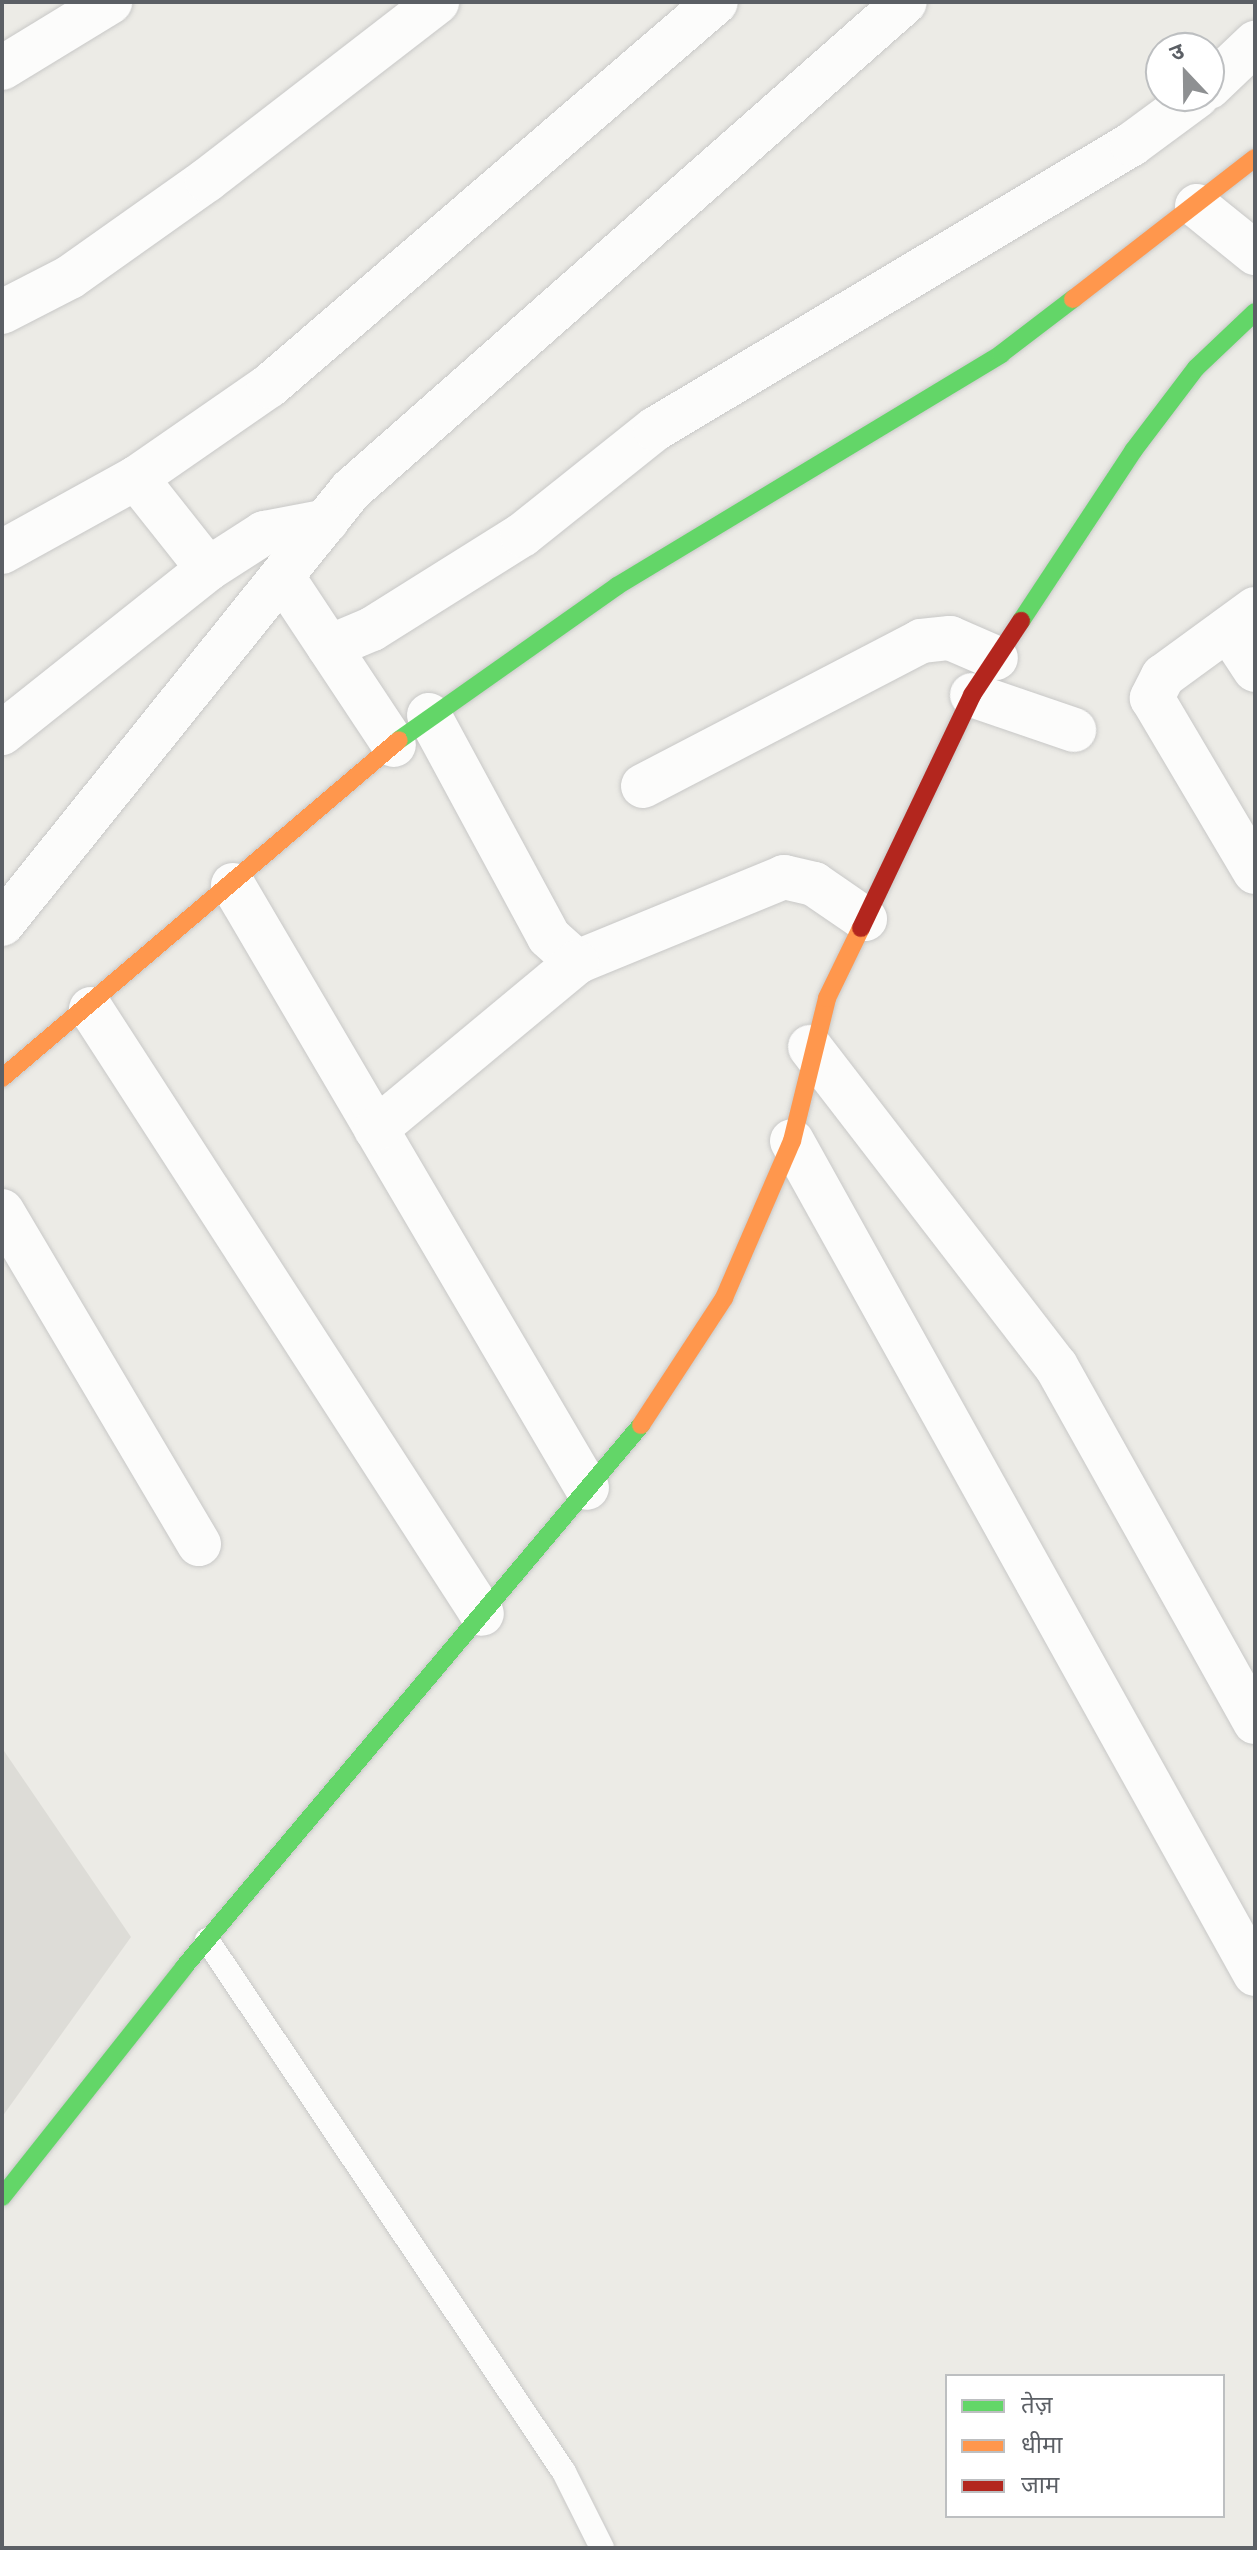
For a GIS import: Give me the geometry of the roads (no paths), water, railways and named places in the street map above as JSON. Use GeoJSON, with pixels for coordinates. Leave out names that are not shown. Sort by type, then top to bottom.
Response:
{"type":"FeatureCollection","features":[{"type":"Feature","properties":{"kind":"street"},"geometry":{"type":"LineString","coordinates":[[2,68],[110,2]]}},
{"type":"Feature","properties":{"kind":"street"},"geometry":{"type":"LineString","coordinates":[[2,312],[70,277],[207,180],[437,2]]}},
{"type":"Feature","properties":{"kind":"street"},"geometry":{"type":"LineString","coordinates":[[2,552],[136,478],[269,386],[716,2]]}},
{"type":"Feature","properties":{"kind":"street"},"geometry":{"type":"LineString","coordinates":[[2,924],[284,579],[327,521],[398,448],[905,2]]}},
{"type":"Feature","properties":{"kind":"street"},"geometry":{"type":"LineString","coordinates":[[1225,72],[1255,43]]}},
{"type":"Feature","properties":{"kind":"street"},"geometry":{"type":"LineString","coordinates":[[329,647],[372,629],[522,535],[655,429],[1132,144],[1175,112]]}},
{"type":"Feature","properties":{"kind":"street"},"geometry":{"type":"LineString","coordinates":[[2,1078],[91,1009],[429,715],[617,586],[1001,354],[1197,206],[1255,158]]}},
{"type":"Feature","properties":{"kind":"street"},"geometry":{"type":"LineString","coordinates":[[1197,206],[1255,253]]}},
{"type":"Feature","properties":{"kind":"street"},"geometry":{"type":"LineString","coordinates":[[2,2197],[207,1940],[668,1393],[724,1298],[792,1141],[810,1047],[865,919],[972,695],[1187,380],[1255,312]]}},
{"type":"Feature","properties":{"kind":"street"},"geometry":{"type":"LineString","coordinates":[[136,478],[208,569]]}},
{"type":"Feature","properties":{"kind":"street"},"geometry":{"type":"LineString","coordinates":[[2,733],[208,569],[264,533],[327,521]]}},
{"type":"Feature","properties":{"kind":"street"},"geometry":{"type":"LineString","coordinates":[[284,579],[394,745]]}},
{"type":"Feature","properties":{"kind":"street"},"geometry":{"type":"LineString","coordinates":[[1255,670],[1242,619],[1163,676],[1152,698],[1255,872]]}},
{"type":"Feature","properties":{"kind":"street"},"geometry":{"type":"LineString","coordinates":[[643,786],[921,641],[950,638],[996,658]]}},
{"type":"Feature","properties":{"kind":"street"},"geometry":{"type":"LineString","coordinates":[[972,695],[1074,730]]}},
{"type":"Feature","properties":{"kind":"street"},"geometry":{"type":"LineString","coordinates":[[429,715],[549,937],[577,962]]}},
{"type":"Feature","properties":{"kind":"street"},"geometry":{"type":"LineString","coordinates":[[376,1129],[577,962],[784,877],[814,884],[865,919]]}},
{"type":"Feature","properties":{"kind":"street"},"geometry":{"type":"LineString","coordinates":[[233,885],[587,1488]]}},
{"type":"Feature","properties":{"kind":"street"},"geometry":{"type":"LineString","coordinates":[[91,1009],[482,1614]]}},
{"type":"Feature","properties":{"kind":"street"},"geometry":{"type":"LineString","coordinates":[[810,1047],[1056,1366],[1255,1722]]}},
{"type":"Feature","properties":{"kind":"street"},"geometry":{"type":"LineString","coordinates":[[792,1141],[1255,1974]]}},
{"type":"Feature","properties":{"kind":"street"},"geometry":{"type":"LineString","coordinates":[[2,1211],[199,1544]]}},
{"type":"Feature","properties":{"kind":"lane"},"geometry":{"type":"LineString","coordinates":[[207,1940],[564,2472],[602,2548]]}}]}
